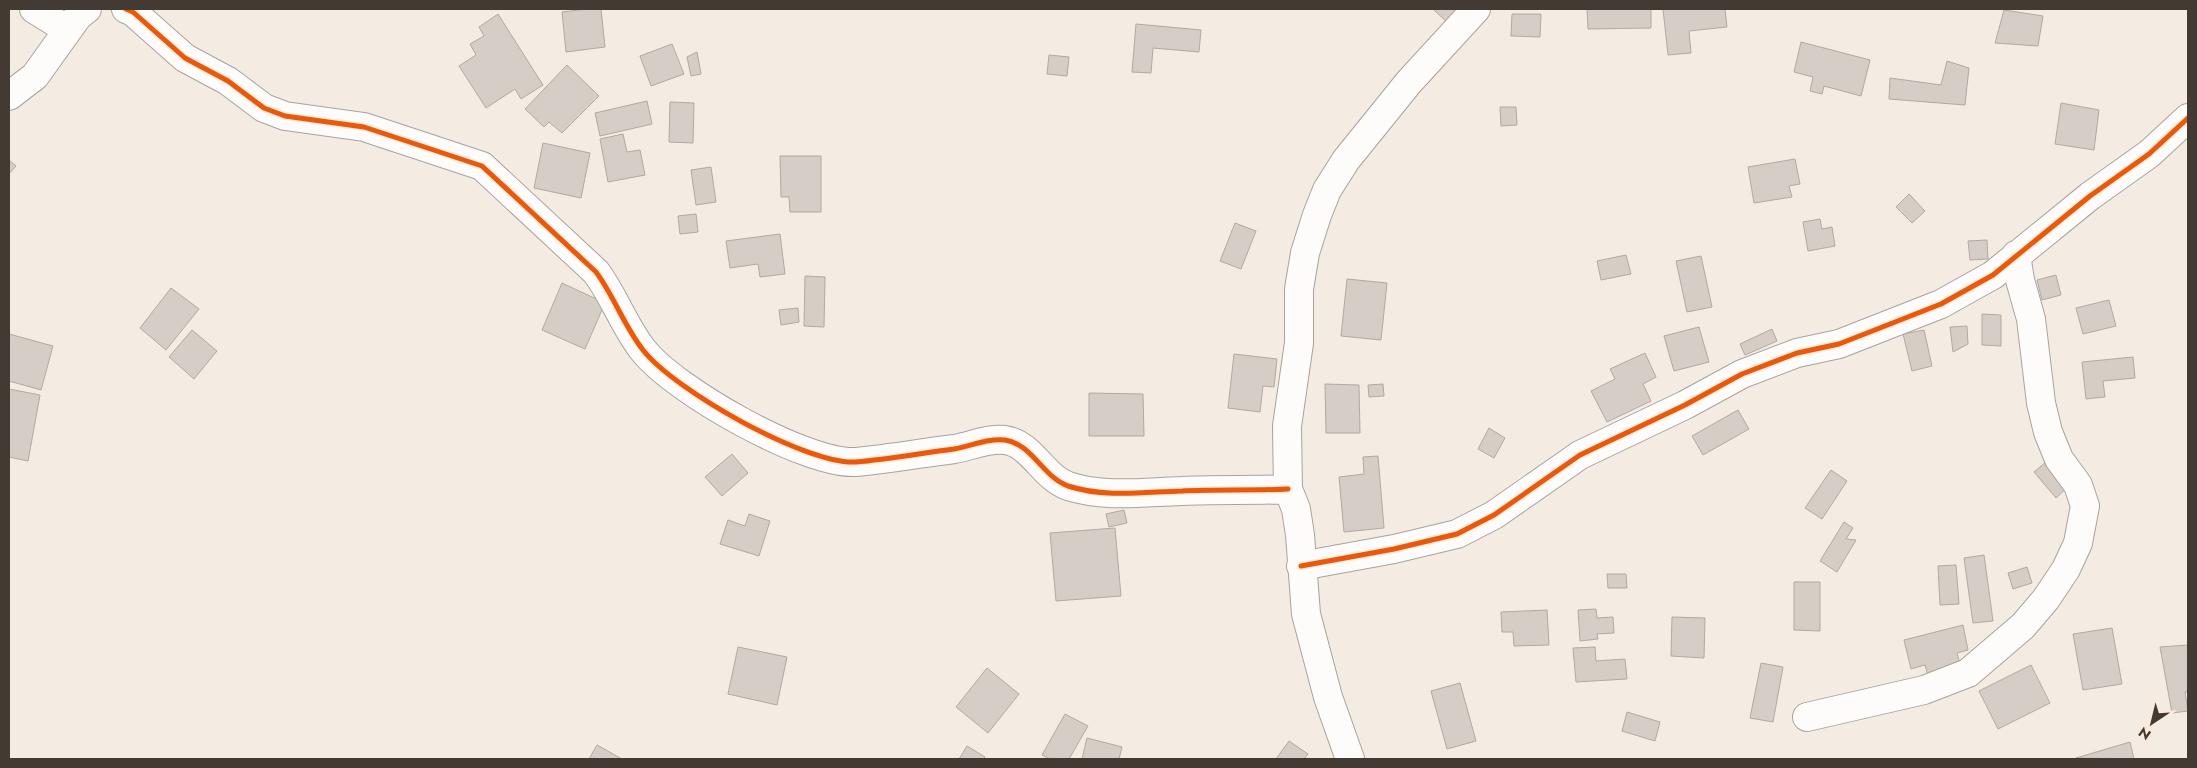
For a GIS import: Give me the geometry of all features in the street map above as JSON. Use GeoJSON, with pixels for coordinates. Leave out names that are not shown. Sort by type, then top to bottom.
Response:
{"type":"FeatureCollection","features":[{"type":"Feature","properties":{"kind":"street"},"geometry":{"type":"LineString","coordinates":[[34,9],[68,30]]}},
{"type":"Feature","properties":{"kind":"street"},"geometry":{"type":"LineString","coordinates":[[9,96],[35,76],[78,16],[87,9]]}},
{"type":"Feature","properties":{"kind":"street"},"geometry":{"type":"LineString","coordinates":[[126,9],[133,12],[185,58],[228,81],[264,108],[285,116],[364,128],[482,166],[596,272],[606,285],[642,349],[653,360],[699,395],[738,419],[778,439],[828,458],[855,462],[956,448],[992,440],[1006,440],[1021,446],[1058,481],[1080,489],[1113,494],[1288,489]]}},
{"type":"Feature","properties":{"kind":"street"},"geometry":{"type":"LineString","coordinates":[[1350,759],[1328,696],[1306,614],[1296,510],[1288,489],[1287,436],[1298,343],[1299,289],[1305,253],[1327,190],[1346,160],[1408,82],[1476,9]]}},
{"type":"Feature","properties":{"kind":"street"},"geometry":{"type":"LineString","coordinates":[[1301,566],[1394,550],[1456,534],[1494,515],[1580,455],[1685,405],[1742,374],[1798,354],[1839,344],[1941,304],[1978,285],[2117,176],[2149,154],[2188,118]]}},
{"type":"Feature","properties":{"kind":"street"},"geometry":{"type":"LineString","coordinates":[[1807,717],[1924,690],[1968,673],[2023,626],[2046,599],[2066,569],[2078,543],[2085,506],[2078,485],[2059,459],[2048,432],[2041,403],[2031,319],[2020,280],[2016,255]]}},
{"type":"Feature","properties":{"kind":"building"},"geometry":{"type":"Polygon","coordinates":[[[601,9],[605,47],[566,52],[562,12],[601,9]]]}},
{"type":"Feature","properties":{"kind":"building"},"geometry":{"type":"Polygon","coordinates":[[[1433,9],[1468,9],[1452,27],[1433,9]]]}},
{"type":"Feature","properties":{"kind":"building"},"geometry":{"type":"Polygon","coordinates":[[[1587,9],[1651,9],[1651,28],[1588,29],[1587,9]]]}},
{"type":"Feature","properties":{"kind":"building"},"geometry":{"type":"Polygon","coordinates":[[[1663,9],[1725,9],[1727,27],[1689,31],[1691,53],[1668,55],[1663,9]]]}},
{"type":"Feature","properties":{"kind":"building"},"geometry":{"type":"Polygon","coordinates":[[[2004,10],[2043,16],[2038,46],[1995,43],[2004,10]]]}},
{"type":"Feature","properties":{"kind":"building"},"geometry":{"type":"Polygon","coordinates":[[[498,14],[543,85],[521,99],[515,89],[486,108],[459,66],[476,55],[470,44],[484,36],[479,27],[498,14]]]}},
{"type":"Feature","properties":{"kind":"building"},"geometry":{"type":"Polygon","coordinates":[[[1512,14],[1541,14],[1540,37],[1511,36],[1512,14]]]}},
{"type":"Feature","properties":{"kind":"building"},"geometry":{"type":"Polygon","coordinates":[[[1136,24],[1201,30],[1199,52],[1153,48],[1151,73],[1132,72],[1136,24]]]}},
{"type":"Feature","properties":{"kind":"building"},"geometry":{"type":"Polygon","coordinates":[[[1801,42],[1870,60],[1861,96],[1824,86],[1822,94],[1810,91],[1813,77],[1794,72],[1801,42]]]}},
{"type":"Feature","properties":{"kind":"building"},"geometry":{"type":"Polygon","coordinates":[[[672,44],[684,74],[651,86],[640,56],[672,44]]]}},
{"type":"Feature","properties":{"kind":"building"},"geometry":{"type":"Polygon","coordinates":[[[697,52],[701,74],[691,76],[687,57],[697,52]]]}},
{"type":"Feature","properties":{"kind":"building"},"geometry":{"type":"Polygon","coordinates":[[[1049,55],[1069,57],[1067,76],[1047,74],[1049,55]]]}},
{"type":"Feature","properties":{"kind":"building"},"geometry":{"type":"Polygon","coordinates":[[[1947,61],[1969,68],[1965,105],[1889,99],[1890,78],[1941,85],[1947,61]]]}},
{"type":"Feature","properties":{"kind":"building"},"geometry":{"type":"Polygon","coordinates":[[[567,65],[599,96],[562,133],[549,122],[544,127],[525,109],[567,65]]]}},
{"type":"Feature","properties":{"kind":"building"},"geometry":{"type":"Polygon","coordinates":[[[647,101],[652,124],[600,136],[595,113],[647,101]]]}},
{"type":"Feature","properties":{"kind":"building"},"geometry":{"type":"Polygon","coordinates":[[[670,102],[694,103],[693,143],[669,142],[670,102]]]}},
{"type":"Feature","properties":{"kind":"building"},"geometry":{"type":"Polygon","coordinates":[[[2061,103],[2099,110],[2094,150],[2055,144],[2061,103]]]}},
{"type":"Feature","properties":{"kind":"building"},"geometry":{"type":"Polygon","coordinates":[[[1500,107],[1516,107],[1517,125],[1501,126],[1500,107]]]}},
{"type":"Feature","properties":{"kind":"building"},"geometry":{"type":"Polygon","coordinates":[[[623,134],[627,152],[640,150],[645,175],[608,182],[600,139],[623,134]]]}},
{"type":"Feature","properties":{"kind":"building"},"geometry":{"type":"Polygon","coordinates":[[[543,143],[590,153],[581,198],[534,188],[543,143]]]}},
{"type":"Feature","properties":{"kind":"building"},"geometry":{"type":"Polygon","coordinates":[[[780,156],[821,156],[821,212],[790,212],[789,197],[781,197],[780,156]]]}},
{"type":"Feature","properties":{"kind":"building"},"geometry":{"type":"Polygon","coordinates":[[[1795,159],[1800,184],[1789,186],[1792,197],[1754,203],[1748,167],[1795,159]]]}},
{"type":"Feature","properties":{"kind":"building"},"geometry":{"type":"Polygon","coordinates":[[[9,160],[16,166],[9,174],[9,160]]]}},
{"type":"Feature","properties":{"kind":"building"},"geometry":{"type":"Polygon","coordinates":[[[711,167],[716,202],[696,205],[691,170],[711,167]]]}},
{"type":"Feature","properties":{"kind":"building"},"geometry":{"type":"Polygon","coordinates":[[[1909,194],[1925,211],[1912,223],[1896,207],[1909,194]]]}},
{"type":"Feature","properties":{"kind":"building"},"geometry":{"type":"Polygon","coordinates":[[[696,214],[698,232],[680,234],[678,216],[696,214]]]}},
{"type":"Feature","properties":{"kind":"building"},"geometry":{"type":"Polygon","coordinates":[[[1820,219],[1822,229],[1832,227],[1835,246],[1808,251],[1803,222],[1820,219]]]}},
{"type":"Feature","properties":{"kind":"building"},"geometry":{"type":"Polygon","coordinates":[[[1235,223],[1256,231],[1241,269],[1220,261],[1235,223]]]}},
{"type":"Feature","properties":{"kind":"building"},"geometry":{"type":"Polygon","coordinates":[[[780,234],[785,274],[760,277],[758,264],[730,268],[726,241],[780,234]]]}},
{"type":"Feature","properties":{"kind":"building"},"geometry":{"type":"Polygon","coordinates":[[[1987,240],[1988,259],[1970,260],[1968,241],[1987,240]]]}},
{"type":"Feature","properties":{"kind":"building"},"geometry":{"type":"Polygon","coordinates":[[[1626,255],[1631,274],[1601,280],[1597,261],[1626,255]]]}},
{"type":"Feature","properties":{"kind":"building"},"geometry":{"type":"Polygon","coordinates":[[[1701,256],[1712,307],[1687,312],[1676,261],[1701,256]]]}},
{"type":"Feature","properties":{"kind":"building"},"geometry":{"type":"Polygon","coordinates":[[[2056,275],[2061,295],[2042,300],[2037,280],[2056,275]]]}},
{"type":"Feature","properties":{"kind":"building"},"geometry":{"type":"Polygon","coordinates":[[[805,276],[825,277],[824,327],[804,326],[805,276]]]}},
{"type":"Feature","properties":{"kind":"building"},"geometry":{"type":"Polygon","coordinates":[[[1347,279],[1387,283],[1381,340],[1341,336],[1347,279]]]}},
{"type":"Feature","properties":{"kind":"building"},"geometry":{"type":"Polygon","coordinates":[[[562,283],[605,303],[585,349],[542,330],[562,283]]]}},
{"type":"Feature","properties":{"kind":"building"},"geometry":{"type":"Polygon","coordinates":[[[171,288],[199,309],[166,350],[140,328],[171,288]]]}},
{"type":"Feature","properties":{"kind":"building"},"geometry":{"type":"Polygon","coordinates":[[[2109,300],[2116,326],[2083,334],[2076,308],[2109,300]]]}},
{"type":"Feature","properties":{"kind":"building"},"geometry":{"type":"Polygon","coordinates":[[[798,308],[799,322],[781,325],[779,310],[798,308]]]}},
{"type":"Feature","properties":{"kind":"building"},"geometry":{"type":"Polygon","coordinates":[[[1982,314],[2001,315],[2001,346],[1982,345],[1982,314]]]}},
{"type":"Feature","properties":{"kind":"building"},"geometry":{"type":"Polygon","coordinates":[[[1967,326],[1968,344],[1953,352],[1950,327],[1967,326]]]}},
{"type":"Feature","properties":{"kind":"building"},"geometry":{"type":"Polygon","coordinates":[[[1699,327],[1709,362],[1674,371],[1664,336],[1699,327]]]}},
{"type":"Feature","properties":{"kind":"building"},"geometry":{"type":"Polygon","coordinates":[[[1772,329],[1777,341],[1745,355],[1740,344],[1772,329]]]}},
{"type":"Feature","properties":{"kind":"building"},"geometry":{"type":"Polygon","coordinates":[[[192,330],[217,351],[194,379],[169,357],[192,330]]]}},
{"type":"Feature","properties":{"kind":"building"},"geometry":{"type":"Polygon","coordinates":[[[1924,330],[1932,366],[1912,371],[1903,334],[1924,330]]]}},
{"type":"Feature","properties":{"kind":"building"},"geometry":{"type":"Polygon","coordinates":[[[9,334],[53,346],[41,390],[9,381],[9,334]]]}},
{"type":"Feature","properties":{"kind":"building"},"geometry":{"type":"Polygon","coordinates":[[[1645,353],[1656,377],[1643,384],[1651,401],[1607,422],[1591,391],[1615,379],[1610,369],[1645,353]]]}},
{"type":"Feature","properties":{"kind":"building"},"geometry":{"type":"Polygon","coordinates":[[[1234,354],[1277,359],[1274,387],[1263,386],[1260,412],[1228,408],[1234,354]]]}},
{"type":"Feature","properties":{"kind":"building"},"geometry":{"type":"Polygon","coordinates":[[[2133,357],[2135,378],[2103,381],[2105,397],[2086,399],[2082,362],[2133,357]]]}},
{"type":"Feature","properties":{"kind":"building"},"geometry":{"type":"Polygon","coordinates":[[[1325,384],[1359,385],[1360,433],[1326,433],[1325,384]]]}},
{"type":"Feature","properties":{"kind":"building"},"geometry":{"type":"Polygon","coordinates":[[[1383,384],[1384,396],[1369,397],[1368,385],[1383,384]]]}},
{"type":"Feature","properties":{"kind":"building"},"geometry":{"type":"Polygon","coordinates":[[[9,389],[40,395],[28,461],[9,457],[9,389]]]}},
{"type":"Feature","properties":{"kind":"building"},"geometry":{"type":"Polygon","coordinates":[[[1089,393],[1143,394],[1144,436],[1089,436],[1089,393]]]}},
{"type":"Feature","properties":{"kind":"building"},"geometry":{"type":"Polygon","coordinates":[[[1738,410],[1749,429],[1703,455],[1692,436],[1738,410]]]}},
{"type":"Feature","properties":{"kind":"building"},"geometry":{"type":"Polygon","coordinates":[[[1489,428],[1505,438],[1494,458],[1478,449],[1489,428]]]}},
{"type":"Feature","properties":{"kind":"building"},"geometry":{"type":"Polygon","coordinates":[[[732,454],[748,473],[722,496],[705,477],[732,454]]]}},
{"type":"Feature","properties":{"kind":"building"},"geometry":{"type":"Polygon","coordinates":[[[1378,456],[1384,528],[1344,532],[1339,477],[1364,474],[1363,457],[1378,456]]]}},
{"type":"Feature","properties":{"kind":"building"},"geometry":{"type":"Polygon","coordinates":[[[2047,461],[2069,486],[2056,498],[2034,472],[2047,461]]]}},
{"type":"Feature","properties":{"kind":"building"},"geometry":{"type":"Polygon","coordinates":[[[1831,470],[1847,481],[1822,519],[1805,508],[1831,470]]]}},
{"type":"Feature","properties":{"kind":"building"},"geometry":{"type":"Polygon","coordinates":[[[1124,510],[1127,523],[1109,527],[1106,514],[1124,510]]]}},
{"type":"Feature","properties":{"kind":"building"},"geometry":{"type":"Polygon","coordinates":[[[749,514],[770,521],[759,556],[720,544],[728,520],[745,526],[749,514]]]}},
{"type":"Feature","properties":{"kind":"building"},"geometry":{"type":"Polygon","coordinates":[[[1844,522],[1853,528],[1846,539],[1856,540],[1837,572],[1820,561],[1844,522]]]}},
{"type":"Feature","properties":{"kind":"building"},"geometry":{"type":"Polygon","coordinates":[[[1115,528],[1121,596],[1056,601],[1050,533],[1115,528]]]}},
{"type":"Feature","properties":{"kind":"building"},"geometry":{"type":"Polygon","coordinates":[[[1984,555],[1993,621],[1973,623],[1964,558],[1984,555]]]}},
{"type":"Feature","properties":{"kind":"building"},"geometry":{"type":"Polygon","coordinates":[[[1956,565],[1959,604],[1940,605],[1938,566],[1956,565]]]}},
{"type":"Feature","properties":{"kind":"building"},"geometry":{"type":"Polygon","coordinates":[[[2027,567],[2032,583],[2013,589],[2008,573],[2027,567]]]}},
{"type":"Feature","properties":{"kind":"building"},"geometry":{"type":"Polygon","coordinates":[[[1607,574],[1626,574],[1627,588],[1608,588],[1607,574]]]}},
{"type":"Feature","properties":{"kind":"building"},"geometry":{"type":"Polygon","coordinates":[[[1794,582],[1820,582],[1820,631],[1794,630],[1794,582]]]}},
{"type":"Feature","properties":{"kind":"building"},"geometry":{"type":"Polygon","coordinates":[[[1596,609],[1597,618],[1613,617],[1614,633],[1597,634],[1598,639],[1580,641],[1578,610],[1596,609]]]}},
{"type":"Feature","properties":{"kind":"building"},"geometry":{"type":"Polygon","coordinates":[[[1547,610],[1549,645],[1514,646],[1513,632],[1502,632],[1501,612],[1547,610]]]}},
{"type":"Feature","properties":{"kind":"building"},"geometry":{"type":"Polygon","coordinates":[[[1672,617],[1705,618],[1704,658],[1671,656],[1672,617]]]}},
{"type":"Feature","properties":{"kind":"building"},"geometry":{"type":"Polygon","coordinates":[[[1963,625],[1968,650],[1957,653],[1962,672],[1929,679],[1925,665],[1911,669],[1904,640],[1963,625]]]}},
{"type":"Feature","properties":{"kind":"building"},"geometry":{"type":"Polygon","coordinates":[[[2112,628],[2122,684],[2083,690],[2073,634],[2112,628]]]}},
{"type":"Feature","properties":{"kind":"building"},"geometry":{"type":"Polygon","coordinates":[[[2188,645],[2188,692],[2185,692],[2188,711],[2172,713],[2160,647],[2188,645]]]}},
{"type":"Feature","properties":{"kind":"building"},"geometry":{"type":"Polygon","coordinates":[[[738,647],[787,657],[777,705],[728,694],[738,647]]]}},
{"type":"Feature","properties":{"kind":"building"},"geometry":{"type":"Polygon","coordinates":[[[1595,647],[1596,661],[1625,659],[1627,679],[1576,682],[1573,648],[1595,647]]]}},
{"type":"Feature","properties":{"kind":"building"},"geometry":{"type":"Polygon","coordinates":[[[1761,663],[1783,667],[1773,722],[1750,718],[1761,663]]]}},
{"type":"Feature","properties":{"kind":"building"},"geometry":{"type":"Polygon","coordinates":[[[2031,665],[2050,703],[1998,729],[1979,691],[2031,665]]]}},
{"type":"Feature","properties":{"kind":"building"},"geometry":{"type":"Polygon","coordinates":[[[987,668],[1019,694],[988,733],[956,707],[987,668]]]}},
{"type":"Feature","properties":{"kind":"building"},"geometry":{"type":"Polygon","coordinates":[[[1460,683],[1476,741],[1447,749],[1431,691],[1460,683]]]}},
{"type":"Feature","properties":{"kind":"building"},"geometry":{"type":"Polygon","coordinates":[[[1627,712],[1660,722],[1655,741],[1622,731],[1627,712]]]}},
{"type":"Feature","properties":{"kind":"building"},"geometry":{"type":"Polygon","coordinates":[[[1065,714],[1088,726],[1069,759],[1050,759],[1042,755],[1065,714]]]}},
{"type":"Feature","properties":{"kind":"building"},"geometry":{"type":"Polygon","coordinates":[[[1087,738],[1122,747],[1119,759],[1082,759],[1087,738]]]}},
{"type":"Feature","properties":{"kind":"building"},"geometry":{"type":"Polygon","coordinates":[[[1289,741],[1308,754],[1304,759],[1276,759],[1289,741]]]}},
{"type":"Feature","properties":{"kind":"building"},"geometry":{"type":"Polygon","coordinates":[[[2130,742],[2134,759],[2076,758],[2130,742]]]}},
{"type":"Feature","properties":{"kind":"building"},"geometry":{"type":"Polygon","coordinates":[[[597,745],[622,759],[589,759],[597,745]]]}},
{"type":"Feature","properties":{"kind":"building"},"geometry":{"type":"Polygon","coordinates":[[[967,746],[985,757],[983,759],[959,759],[967,746]]]}},
{"type":"Feature","properties":{"kind":"cycle path"},"geometry":{"type":"LineString","coordinates":[[126,9],[133,12],[185,58],[228,81],[264,108],[285,116],[364,127],[482,166],[596,272],[636,341],[659,366],[682,385],[742,422],[806,451],[834,460],[856,462],[954,449],[992,440],[1005,440],[1023,448],[1059,482],[1082,490],[1125,493],[1288,489]]}},
{"type":"Feature","properties":{"kind":"cycle path"},"geometry":{"type":"LineString","coordinates":[[1301,566],[1394,549],[1457,534],[1494,515],[1580,455],[1685,405],[1742,374],[1797,353],[1839,344],[1941,304],[1993,275],[2090,196],[2149,154],[2188,118]]}}]}
